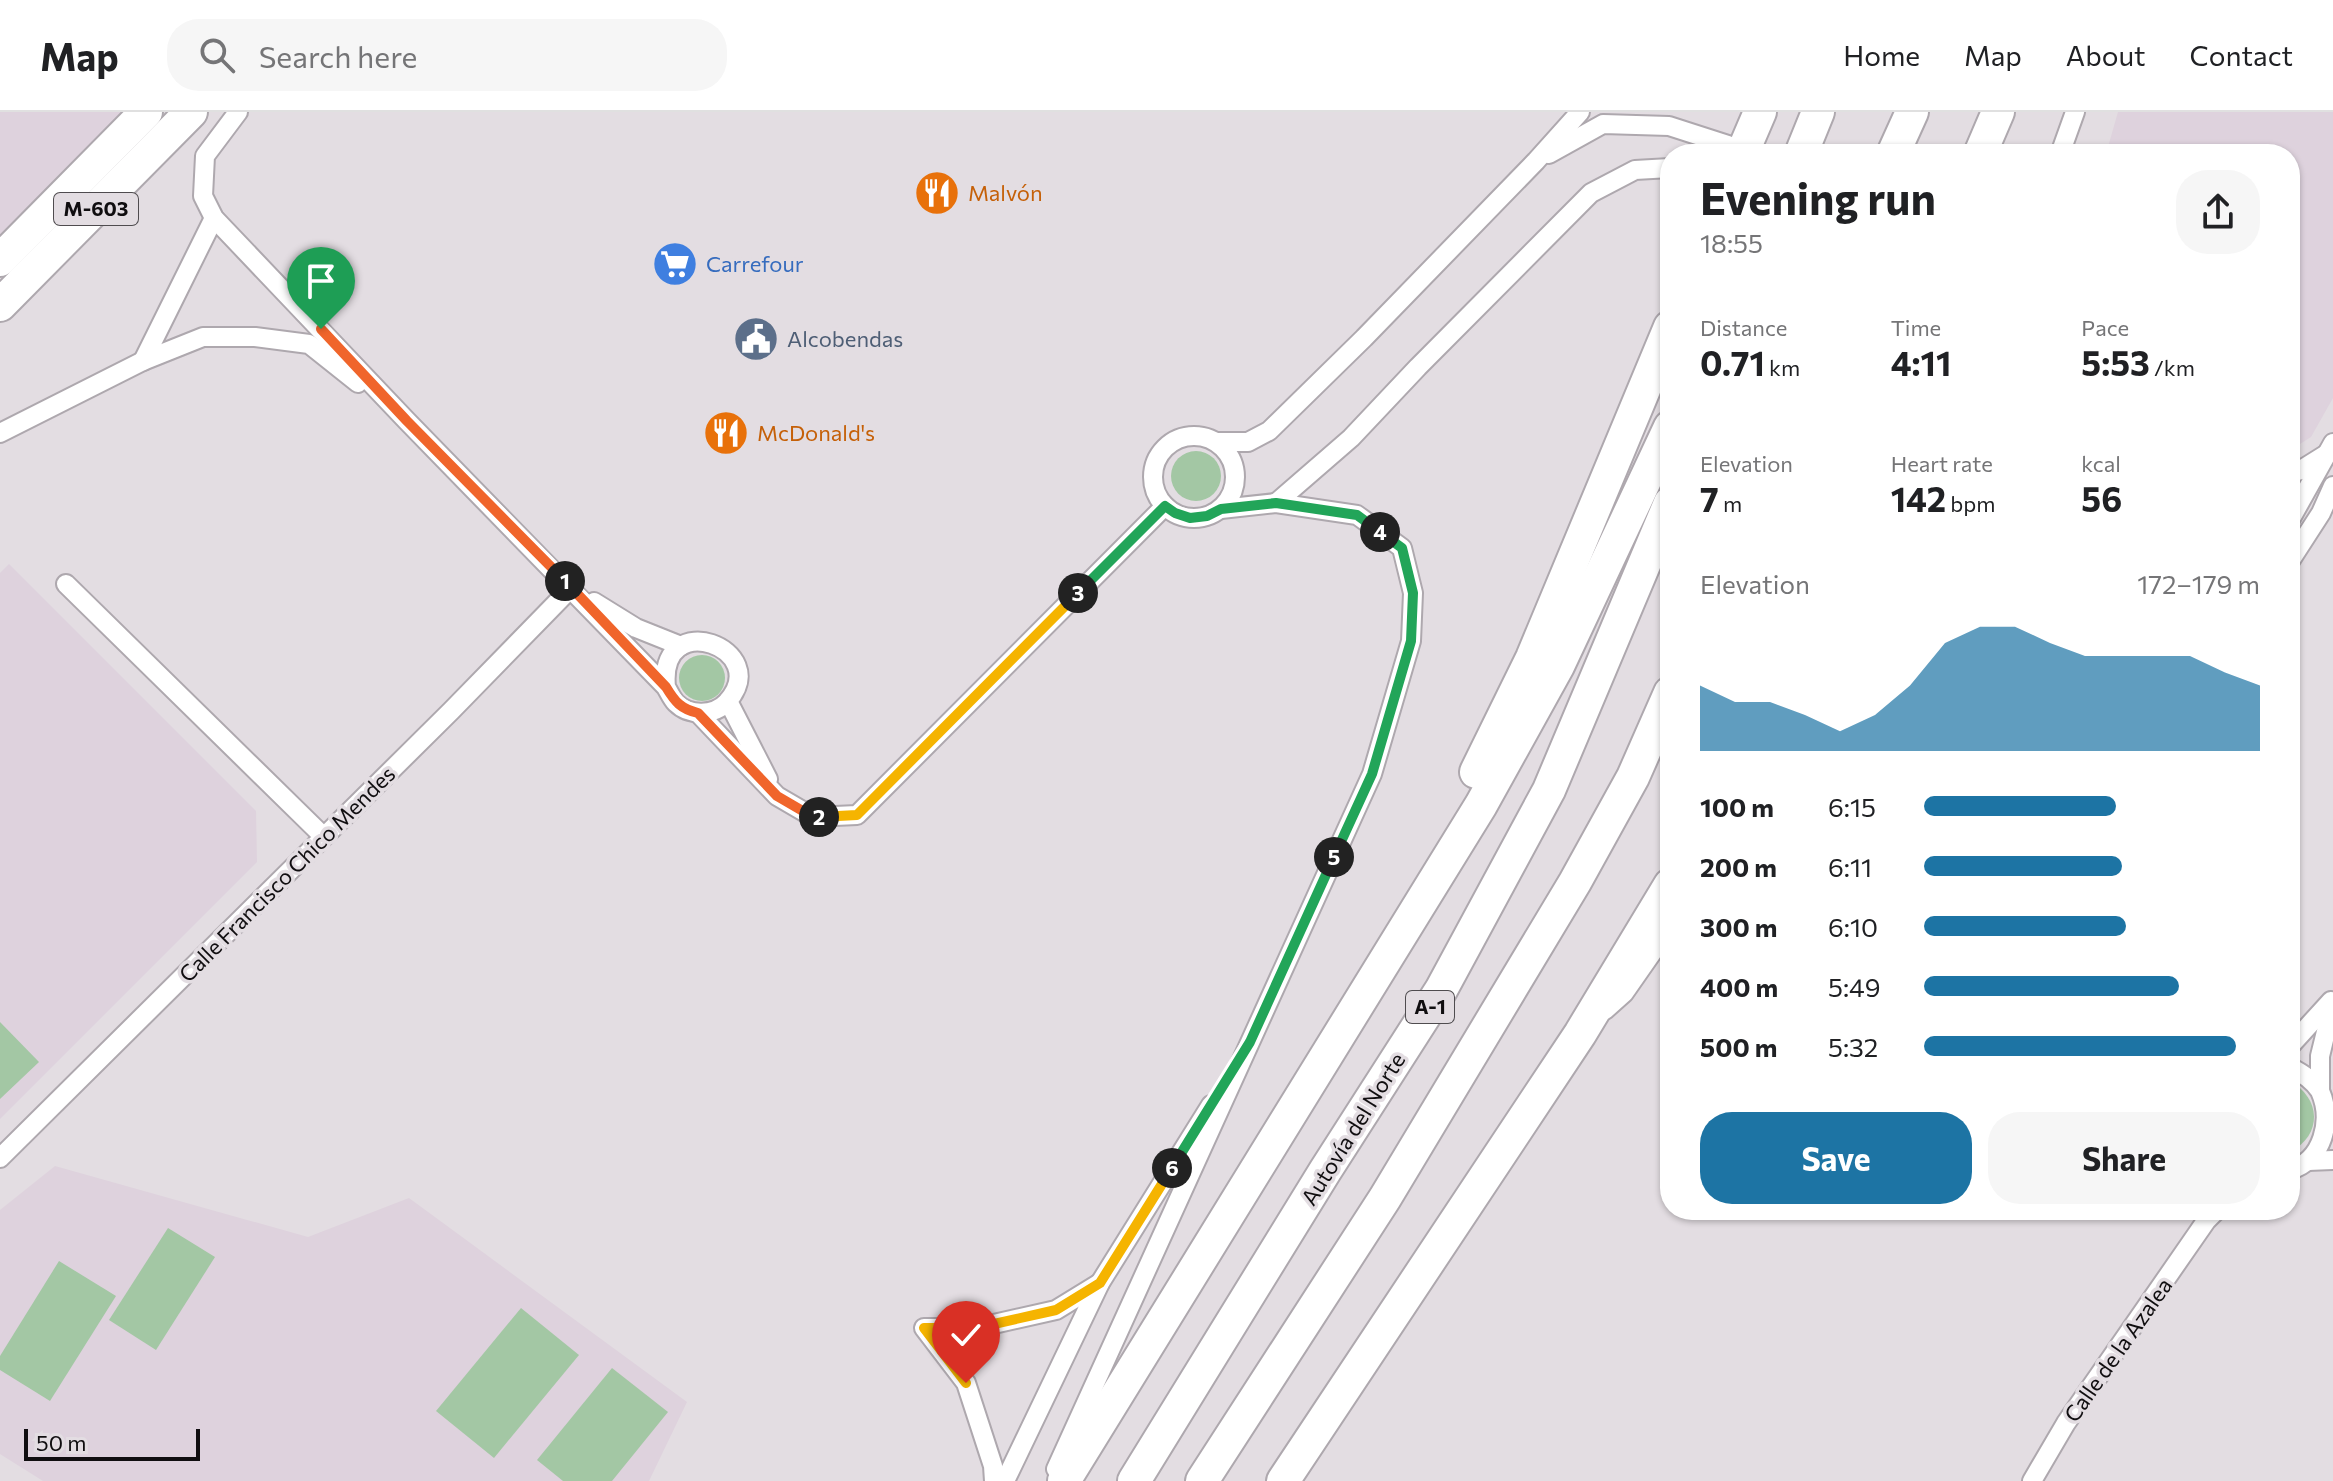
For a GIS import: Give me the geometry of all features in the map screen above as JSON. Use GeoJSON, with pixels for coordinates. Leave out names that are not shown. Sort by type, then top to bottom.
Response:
{"type":"FeatureCollection","features":[{"type":"Feature","properties":{"kind":"highway","name":"M-603"},"geometry":{"type":"LineString","coordinates":[[0,305],[191,112]]}},
{"type":"Feature","properties":{"kind":"highway"},"geometry":{"type":"LineString","coordinates":[[1746,144],[1760,112]]}},
{"type":"Feature","properties":{"kind":"highway"},"geometry":{"type":"LineString","coordinates":[[1898,144],[1912,112]]}},
{"type":"Feature","properties":{"kind":"highway"},"geometry":{"type":"LineString","coordinates":[[1984,144],[1998,112]]}},
{"type":"Feature","properties":{"kind":"highway","name":"M-603"},"geometry":{"type":"LineString","coordinates":[[0,260],[141,114]]}},
{"type":"Feature","properties":{"kind":"highway"},"geometry":{"type":"LineString","coordinates":[[1383,961],[1532,658],[1660,351]]}},
{"type":"Feature","properties":{"kind":"highway"},"geometry":{"type":"LineString","coordinates":[[1064,1481],[1481,805],[1558,666],[1660,448]]}},
{"type":"Feature","properties":{"kind":"highway","name":"Autovía del Norte"},"geometry":{"type":"LineString","coordinates":[[1134,1481],[1441,990],[1549,790],[1660,527]]}},
{"type":"Feature","properties":{"kind":"highway","name":"A-1"},"geometry":{"type":"LineString","coordinates":[[1202,1481],[1385,1198],[1553,920],[1633,777],[1660,716]]}},
{"type":"Feature","properties":{"kind":"highway"},"geometry":{"type":"LineString","coordinates":[[1283,1481],[1580,1034],[1660,902]]}},
{"type":"Feature","properties":{"kind":"street"},"geometry":{"type":"LineString","coordinates":[[238,112],[205,156],[203,196],[214,218],[407,421],[572,587],[666,687],[675,703],[686,710],[711,712],[728,701],[735,691],[737,678],[733,659],[725,650],[703,641],[681,646],[636,628],[572,587]]}},
{"type":"Feature","properties":{"kind":"street"},"geometry":{"type":"LineString","coordinates":[[1051,1481],[1372,774],[1411,641],[1413,593],[1402,548],[1357,515],[1276,503],[1221,509],[1207,516],[1190,518],[1165,506],[1156,492],[1153,477],[1156,461],[1165,448],[1189,436],[1217,442],[1248,442],[1269,431],[1364,338],[1580,112]]}},
{"type":"Feature","properties":{"kind":"street"},"geometry":{"type":"LineString","coordinates":[[2064,144],[2075,112]]}},
{"type":"Feature","properties":{"kind":"street"},"geometry":{"type":"LineString","coordinates":[[1536,161],[1603,124],[1669,126],[1725,144]]}},
{"type":"Feature","properties":{"kind":"street"},"geometry":{"type":"LineString","coordinates":[[1276,503],[1351,438],[1591,193],[1635,170],[1660,169]]}},
{"type":"Feature","properties":{"kind":"street"},"geometry":{"type":"LineString","coordinates":[[143,361],[214,218]]}},
{"type":"Feature","properties":{"kind":"street"},"geometry":{"type":"LineString","coordinates":[[0,433],[143,361],[203,337],[255,337],[309,344],[407,421]]}},
{"type":"Feature","properties":{"kind":"street"},"geometry":{"type":"LineString","coordinates":[[1217,442],[1228,453],[1235,467],[1231,497],[1221,509]]}},
{"type":"Feature","properties":{"kind":"street"},"geometry":{"type":"LineString","coordinates":[[2300,469],[2312,465],[2330,448]]}},
{"type":"Feature","properties":{"kind":"street"},"geometry":{"type":"LineString","coordinates":[[2300,500],[2330,448]]}},
{"type":"Feature","properties":{"kind":"street"},"geometry":{"type":"LineString","coordinates":[[2300,514],[2311,508],[2333,478]]}},
{"type":"Feature","properties":{"kind":"street"},"geometry":{"type":"LineString","coordinates":[[2300,546],[2321,513],[2333,486]]}},
{"type":"Feature","properties":{"kind":"street"},"geometry":{"type":"LineString","coordinates":[[698,713],[777,796],[813,817],[857,815],[1165,506]]}},
{"type":"Feature","properties":{"kind":"street"},"geometry":{"type":"LineString","coordinates":[[66,584],[323,836]]}},
{"type":"Feature","properties":{"kind":"street","name":"Calle Francisco Chico Mendes"},"geometry":{"type":"LineString","coordinates":[[0,1158],[572,587]]}},
{"type":"Feature","properties":{"kind":"street"},"geometry":{"type":"LineString","coordinates":[[666,687],[668,662],[681,646]]}},
{"type":"Feature","properties":{"kind":"street"},"geometry":{"type":"LineString","coordinates":[[728,701],[777,796]]}},
{"type":"Feature","properties":{"kind":"street"},"geometry":{"type":"LineString","coordinates":[[1580,1034],[1624,993],[1660,941]]}},
{"type":"Feature","properties":{"kind":"street"},"geometry":{"type":"LineString","coordinates":[[2300,1036],[2333,1001]]}},
{"type":"Feature","properties":{"kind":"street"},"geometry":{"type":"LineString","coordinates":[[2320,1090],[2320,1056],[2333,1001]]}},
{"type":"Feature","properties":{"kind":"street"},"geometry":{"type":"LineString","coordinates":[[1005,1481],[1100,1283],[1250,1042]]}},
{"type":"Feature","properties":{"kind":"street"},"geometry":{"type":"LineString","coordinates":[[2300,1072],[2320,1090],[2330,1111],[2325,1136],[2318,1150],[2300,1165]]}},
{"type":"Feature","properties":{"kind":"street"},"geometry":{"type":"LineString","coordinates":[[2308,1161],[2333,1160]]}},
{"type":"Feature","properties":{"kind":"street","name":"Calle de la Azalea"},"geometry":{"type":"LineString","coordinates":[[2032,1481],[2066,1423],[2207,1220]]}},
{"type":"Feature","properties":{"kind":"street"},"geometry":{"type":"LineString","coordinates":[[994,1481],[993,1466],[966,1383],[924,1328],[976,1328],[1056,1310],[1100,1283]]}},
{"type":"Feature","properties":{"kind":"shaded area"},"geometry":{"type":"Polygon","coordinates":[[[0,112],[151,112],[0,264],[0,112]]]}},
{"type":"Feature","properties":{"kind":"shaded area"},"geometry":{"type":"Polygon","coordinates":[[[2118,112],[2333,112],[2333,398],[2311,437],[2300,444],[2300,144],[2109,144],[2118,112]]]}},
{"type":"Feature","properties":{"kind":"shaded area"},"geometry":{"type":"Polygon","coordinates":[[[9,564],[256,811],[257,862],[0,1119],[0,573],[9,564]]]}},
{"type":"Feature","properties":{"kind":"shaded area"},"geometry":{"type":"Polygon","coordinates":[[[55,1166],[308,1237],[409,1198],[687,1402],[649,1481],[43,1481],[0,1454],[0,1210],[55,1166]]]}},
{"type":"Feature","properties":{"kind":"green space"},"geometry":{"type":"Polygon","coordinates":[[[1196,451],[1214,458],[1221,476],[1214,494],[1196,501],[1178,494],[1171,476],[1178,458],[1196,451]]]}},
{"type":"Feature","properties":{"kind":"green space"},"geometry":{"type":"Polygon","coordinates":[[[702,655],[718,662],[725,678],[718,694],[702,701],[686,694],[679,678],[686,662],[702,655]]]}},
{"type":"Feature","properties":{"kind":"green space"},"geometry":{"type":"Polygon","coordinates":[[[0,1022],[39,1062],[0,1099],[0,1022]]]}},
{"type":"Feature","properties":{"kind":"green space"},"geometry":{"type":"Polygon","coordinates":[[[2300,1088],[2308,1097],[2314,1116],[2313,1127],[2301,1145],[2300,1088]]]}},
{"type":"Feature","properties":{"kind":"green space"},"geometry":{"type":"Polygon","coordinates":[[[168,1228],[215,1257],[156,1350],[109,1320],[168,1228]]]}},
{"type":"Feature","properties":{"kind":"green space"},"geometry":{"type":"Polygon","coordinates":[[[59,1261],[116,1296],[50,1401],[0,1370],[0,1356],[59,1261]]]}},
{"type":"Feature","properties":{"kind":"green space"},"geometry":{"type":"Polygon","coordinates":[[[521,1308],[579,1355],[494,1458],[436,1411],[521,1308]]]}},
{"type":"Feature","properties":{"kind":"green space"},"geometry":{"type":"Polygon","coordinates":[[[612,1368],[668,1412],[612,1481],[563,1481],[537,1460],[612,1368]]]}},
{"type":"Feature","properties":{"kind":"place","name":"Malvón"},"geometry":{"type":"Point","coordinates":[937,193]}},
{"type":"Feature","properties":{"kind":"place","name":"Carrefour"},"geometry":{"type":"Point","coordinates":[675,264]}},
{"type":"Feature","properties":{"kind":"place","name":"Alcobendas"},"geometry":{"type":"Point","coordinates":[756,339]}},
{"type":"Feature","properties":{"kind":"place","name":"McDonald's"},"geometry":{"type":"Point","coordinates":[726,433]}},
{"type":"Feature","properties":{"kind":"route"},"geometry":{"type":"LineString","coordinates":[[321,329],[407,421],[572,587],[666,687],[675,703],[698,713],[777,796],[813,817],[857,815],[1165,506],[1190,518],[1207,516],[1221,509],[1276,503],[1357,515],[1402,548],[1413,593],[1411,641],[1372,774],[1250,1042],[1100,1283],[1056,1310],[976,1328],[924,1328],[966,1383]]}}]}
